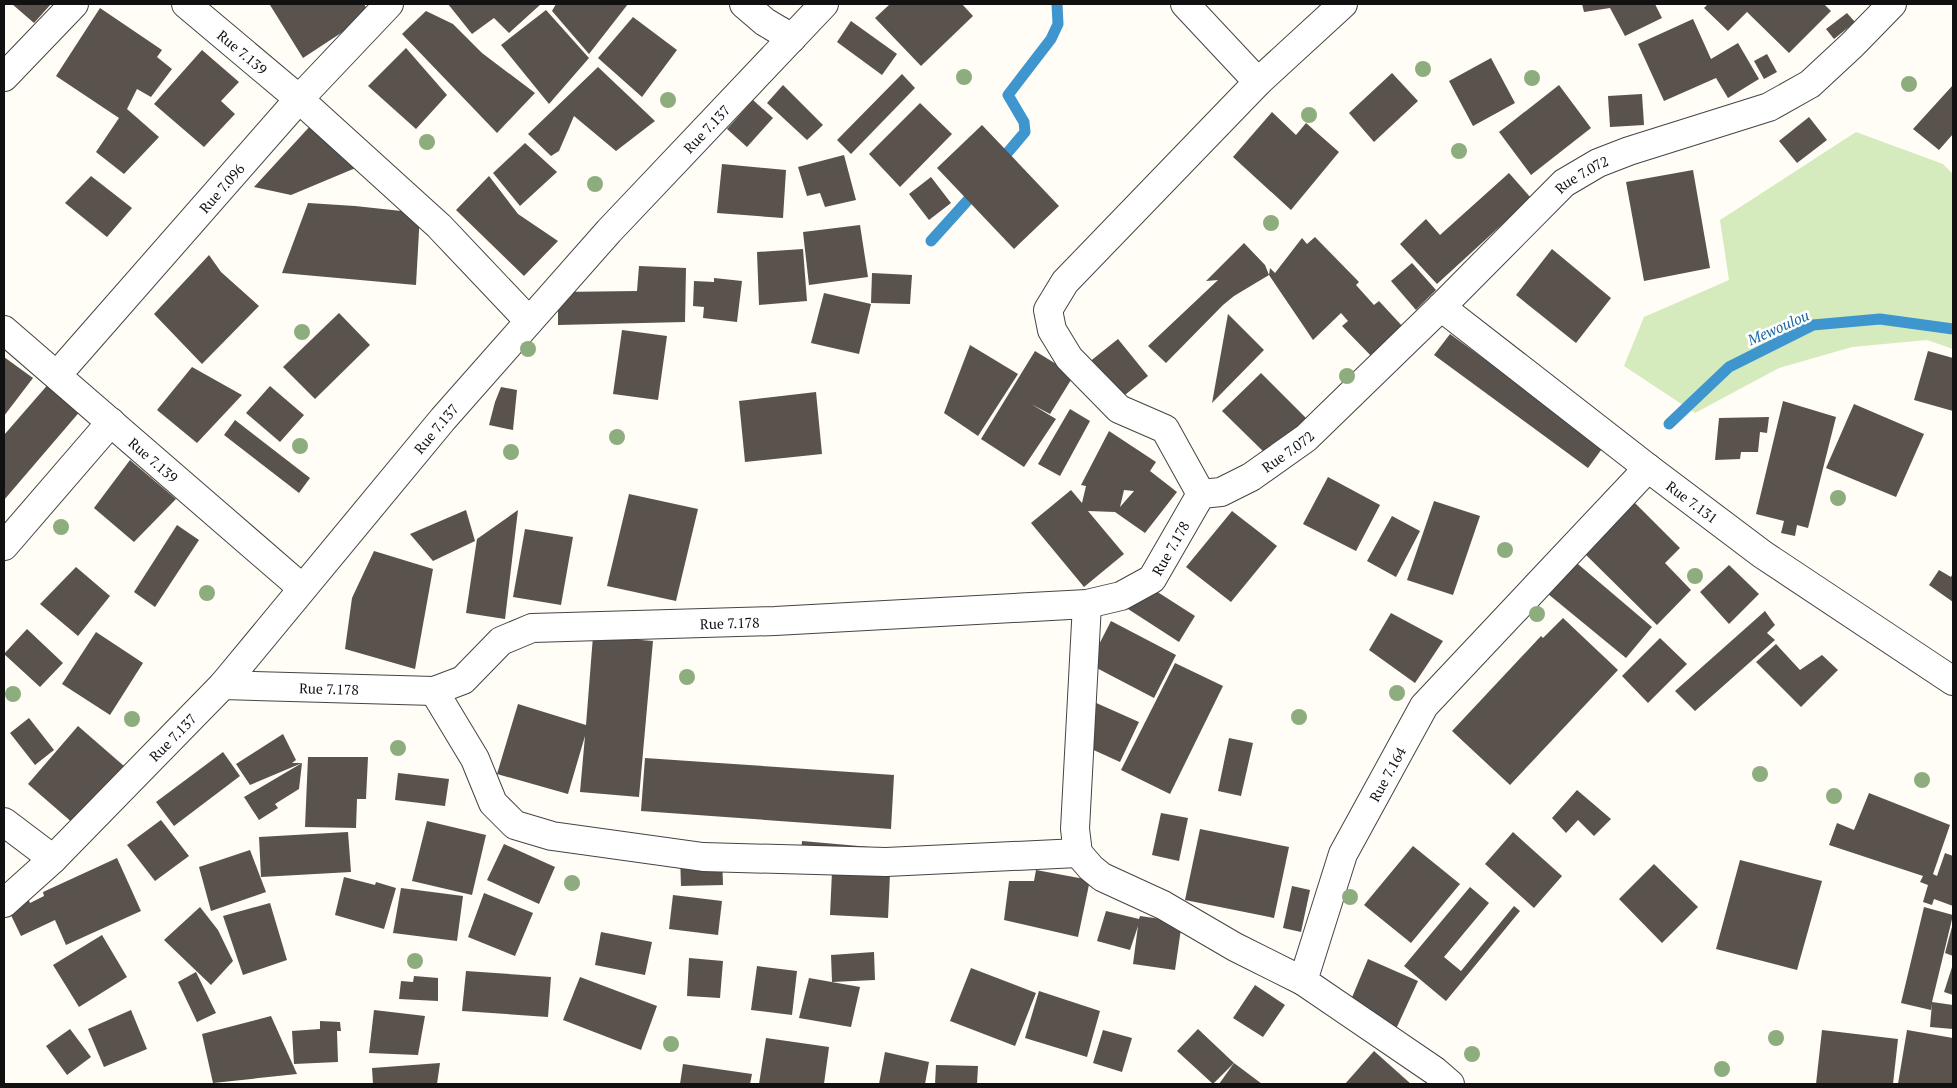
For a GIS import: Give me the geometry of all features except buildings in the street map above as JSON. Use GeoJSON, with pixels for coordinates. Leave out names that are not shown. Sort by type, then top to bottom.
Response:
{"type":"FeatureCollection","features":[{"type":"Feature","properties":{"kind":"street"},"geometry":{"type":"LineString","coordinates":[[4,77],[74,4]]}},
{"type":"Feature","properties":{"kind":"street","name":"Rue 7.139"},"geometry":{"type":"LineString","coordinates":[[186,4],[299,99],[439,226],[529,321]]}},
{"type":"Feature","properties":{"kind":"street","name":"Rue 7.096"},"geometry":{"type":"LineString","coordinates":[[57,376],[299,99],[389,4]]}},
{"type":"Feature","properties":{"kind":"street"},"geometry":{"type":"LineString","coordinates":[[744,4],[766,22],[792,38]]}},
{"type":"Feature","properties":{"kind":"street","name":"Rue 7.137"},"geometry":{"type":"LineString","coordinates":[[4,903],[53,859],[223,685],[442,418],[609,231],[824,4]]}},
{"type":"Feature","properties":{"kind":"street"},"geometry":{"type":"LineString","coordinates":[[1185,4],[1258,82]]}},
{"type":"Feature","properties":{"kind":"street"},"geometry":{"type":"LineString","coordinates":[[1201,494],[1165,430],[1119,408],[1070,358],[1052,330],[1048,310],[1065,282],[1258,82],[1343,4]]}},
{"type":"Feature","properties":{"kind":"street","name":"Rue 7.072"},"geometry":{"type":"LineString","coordinates":[[1201,494],[1221,492],[1251,478],[1306,438],[1441,308],[1564,183],[1598,163],[1630,150],[1769,106],[1810,84],[1892,4]]}},
{"type":"Feature","properties":{"kind":"street","name":"Rue 7.131"},"geometry":{"type":"LineString","coordinates":[[1441,308],[1762,554],[1953,680]]}},
{"type":"Feature","properties":{"kind":"street","name":"Rue 7.139"},"geometry":{"type":"LineString","coordinates":[[4,330],[302,588]]}},
{"type":"Feature","properties":{"kind":"street"},"geometry":{"type":"LineString","coordinates":[[4,546],[111,422]]}},
{"type":"Feature","properties":{"kind":"street","name":"Rue 7.164"},"geometry":{"type":"LineString","coordinates":[[1303,981],[1343,854],[1424,706],[1648,468]]}},
{"type":"Feature","properties":{"kind":"street","name":"Rue 7.178"},"geometry":{"type":"LineString","coordinates":[[223,685],[434,691],[463,680],[501,641],[532,628],[775,621],[1087,604],[1120,596],[1152,579],[1201,494]]}},
{"type":"Feature","properties":{"kind":"street"},"geometry":{"type":"LineString","coordinates":[[1087,604],[1075,829],[1078,853],[1091,868],[1102,876],[1163,905],[1235,947],[1303,981],[1435,1070],[1450,1084]]}},
{"type":"Feature","properties":{"kind":"street"},"geometry":{"type":"LineString","coordinates":[[434,691],[475,759],[493,803],[515,825],[552,836],[703,857],[886,862],[1078,853]]}},
{"type":"Feature","properties":{"kind":"street"},"geometry":{"type":"LineString","coordinates":[[4,822],[53,859]]}},
{"type":"Feature","properties":{"kind":"green space"},"geometry":{"type":"Polygon","coordinates":[[[1856,132],[1943,164],[1953,174],[1953,349],[1927,340],[1852,347],[1779,368],[1695,413],[1624,366],[1644,317],[1729,280],[1720,220],[1856,132]]]}},
{"type":"Feature","properties":{"kind":"waterway"},"geometry":{"type":"LineString","coordinates":[[998,164],[1025,132],[1024,122],[1008,95],[1051,39],[1058,24],[1057,4]]}},
{"type":"Feature","properties":{"kind":"waterway"},"geometry":{"type":"LineString","coordinates":[[931,241],[977,190]]}},
{"type":"Feature","properties":{"kind":"waterway","name":"Mewoulou"},"geometry":{"type":"LineString","coordinates":[[1669,424],[1729,367],[1813,325],[1880,319],[1953,329]]}}]}
